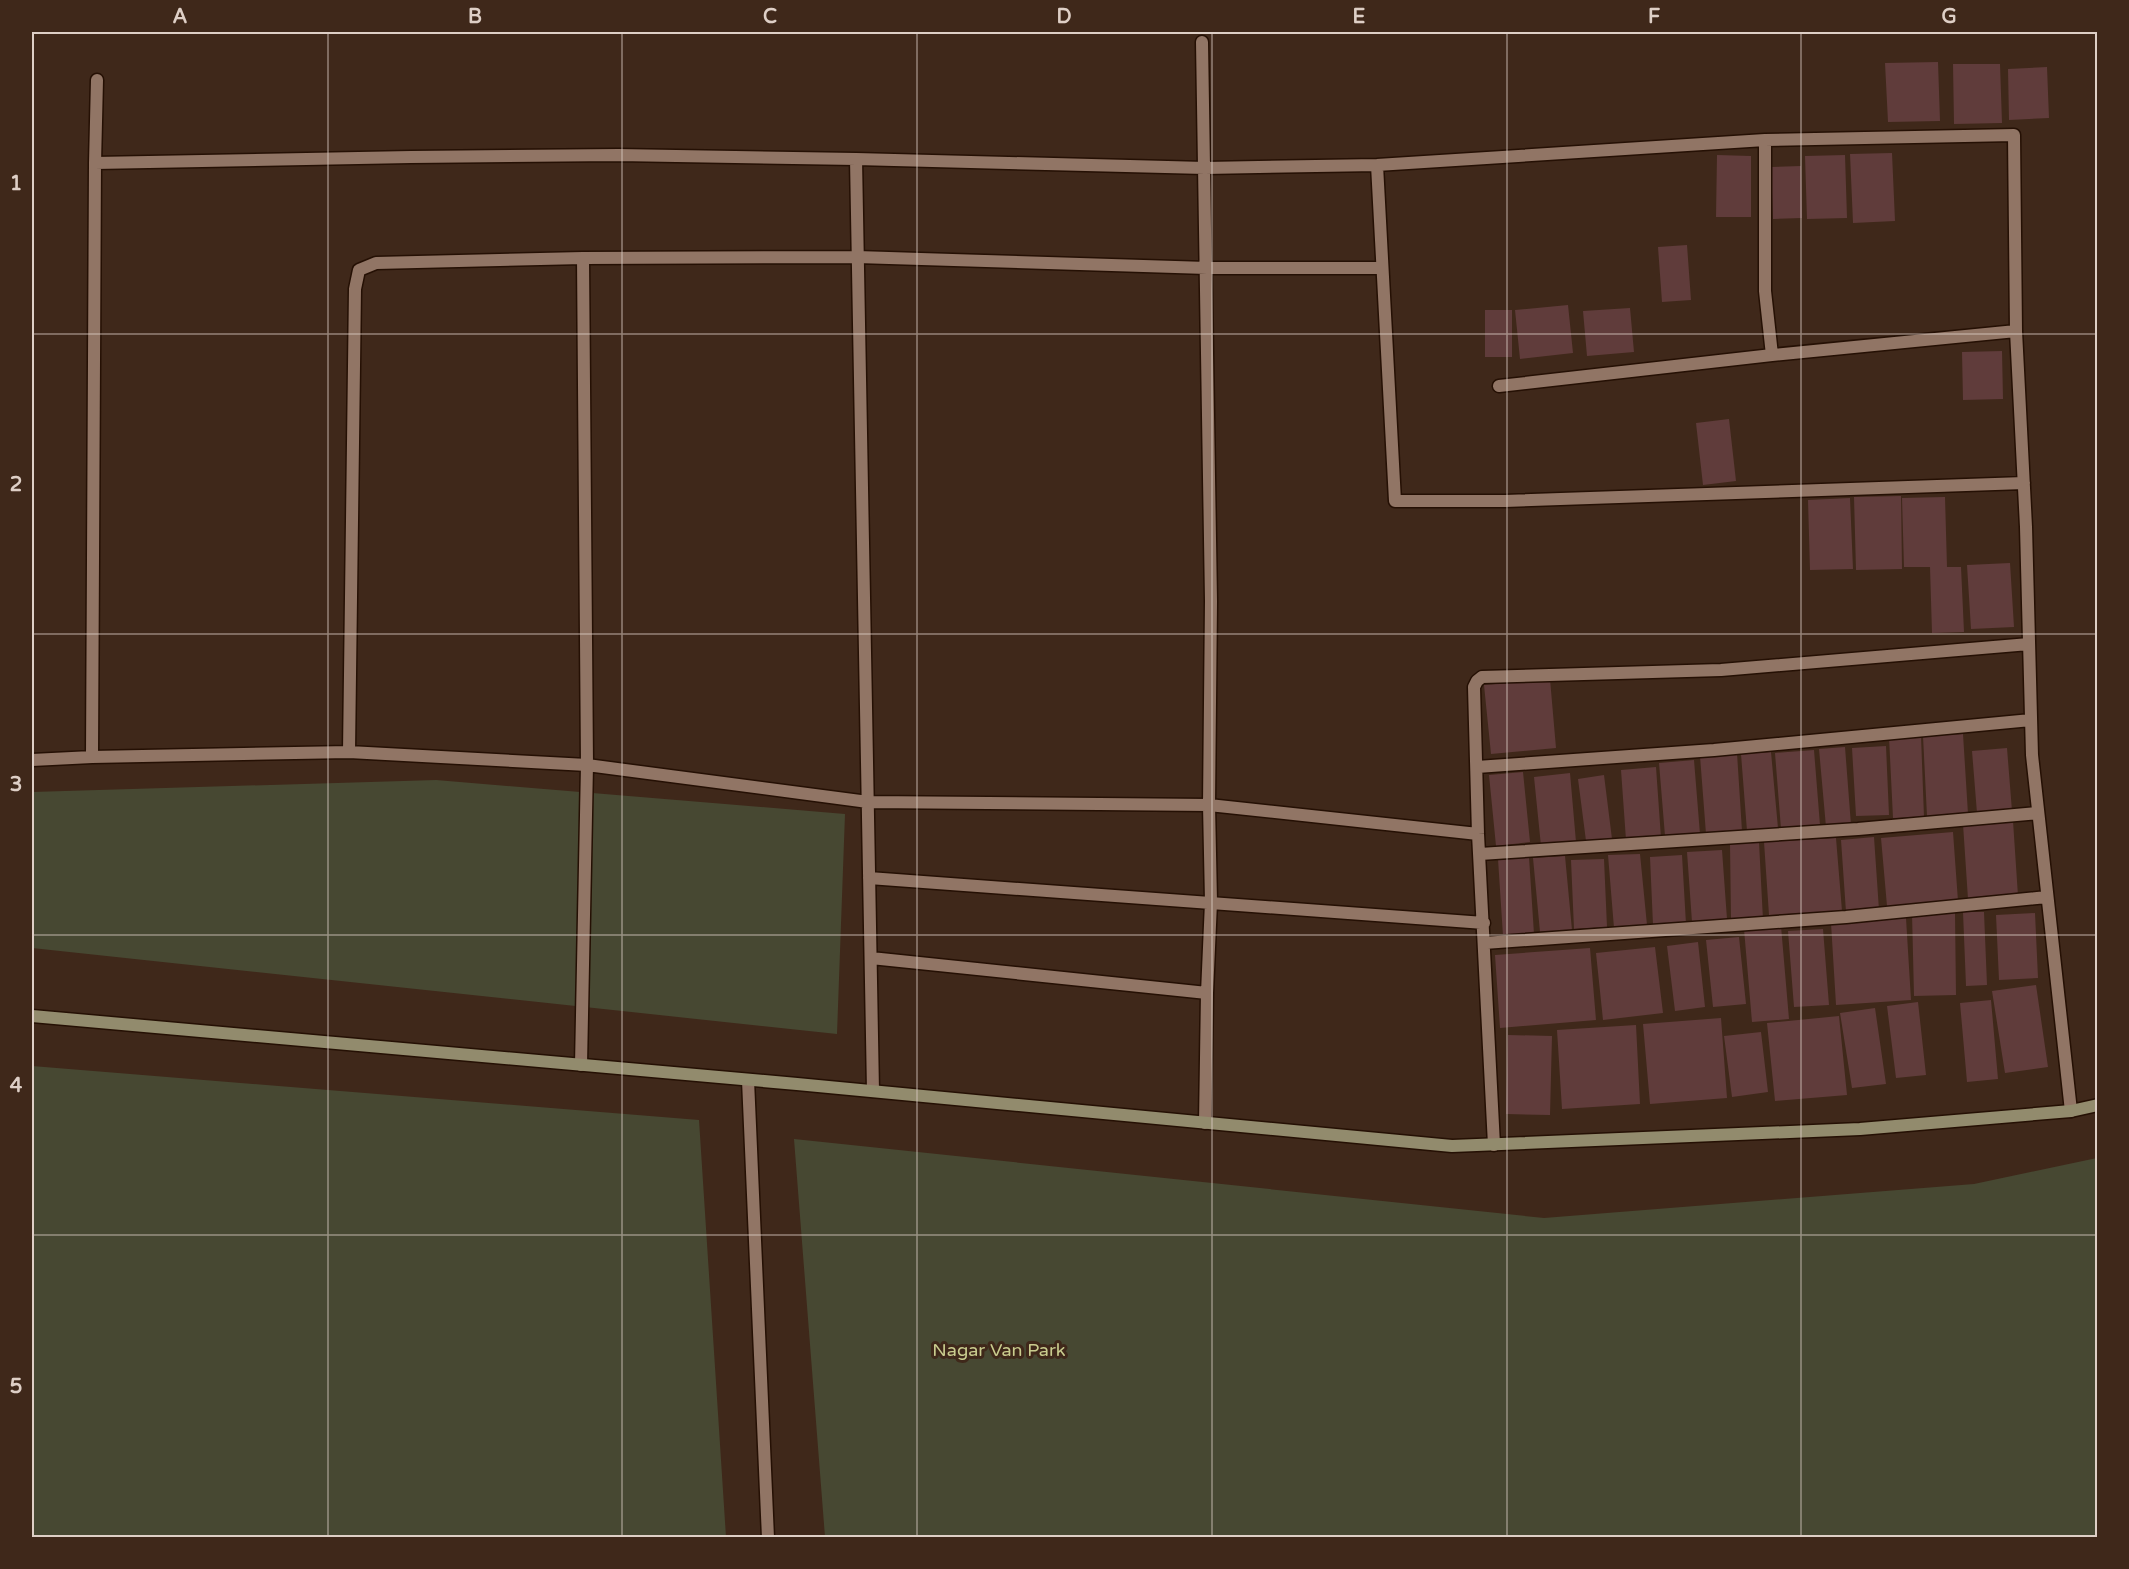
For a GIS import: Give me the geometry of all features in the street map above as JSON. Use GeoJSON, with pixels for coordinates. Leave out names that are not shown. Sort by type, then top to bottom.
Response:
{"type":"FeatureCollection","features":[{"type":"Feature","properties":{"kind":"street"},"geometry":{"type":"LineString","coordinates":[[1202,42],[1211,601],[1209,805],[1211,902],[1205,1123]]}},
{"type":"Feature","properties":{"kind":"street"},"geometry":{"type":"LineString","coordinates":[[92,757],[97,80]]}},
{"type":"Feature","properties":{"kind":"street"},"geometry":{"type":"LineString","coordinates":[[95,163],[411,156],[606,155],[1205,168],[1377,165],[1765,140],[2014,135],[2016,331],[2024,483],[2032,755],[2071,1111]]}},
{"type":"Feature","properties":{"kind":"street"},"geometry":{"type":"LineString","coordinates":[[1765,140],[1765,291],[1772,355]]}},
{"type":"Feature","properties":{"kind":"street"},"geometry":{"type":"LineString","coordinates":[[856,159],[873,1091]]}},
{"type":"Feature","properties":{"kind":"street"},"geometry":{"type":"LineString","coordinates":[[1377,165],[1395,501],[1505,501],[2024,483]]}},
{"type":"Feature","properties":{"kind":"street"},"geometry":{"type":"LineString","coordinates":[[349,752],[355,300],[359,270],[376,263],[583,258],[857,257],[1207,268],[1382,268]]}},
{"type":"Feature","properties":{"kind":"street"},"geometry":{"type":"LineString","coordinates":[[581,1065],[587,765],[583,258]]}},
{"type":"Feature","properties":{"kind":"street"},"geometry":{"type":"LineString","coordinates":[[1499,386],[1772,355],[2016,331]]}},
{"type":"Feature","properties":{"kind":"street"},"geometry":{"type":"LineString","coordinates":[[1494,1145],[1478,834],[1474,687],[1477,681],[1482,677],[1721,670],[2029,644]]}},
{"type":"Feature","properties":{"kind":"street"},"geometry":{"type":"LineString","coordinates":[[1477,767],[1714,750],[2031,720]]}},
{"type":"Feature","properties":{"kind":"street"},"geometry":{"type":"LineString","coordinates":[[32,760],[349,752],[587,765],[868,802],[1209,805],[1478,834]]}},
{"type":"Feature","properties":{"kind":"street"},"geometry":{"type":"LineString","coordinates":[[1480,854],[1846,830],[2038,813]]}},
{"type":"Feature","properties":{"kind":"street"},"geometry":{"type":"LineString","coordinates":[[869,878],[1484,923]]}},
{"type":"Feature","properties":{"kind":"street"},"geometry":{"type":"LineString","coordinates":[[1484,943],[1846,917],[2047,897]]}},
{"type":"Feature","properties":{"kind":"street"},"geometry":{"type":"LineString","coordinates":[[871,958],[1207,993]]}},
{"type":"Feature","properties":{"kind":"street"},"geometry":{"type":"LineString","coordinates":[[32,1016],[873,1091],[1452,1146],[1860,1129],[2071,1111],[2097,1105]]}},
{"type":"Feature","properties":{"kind":"street"},"geometry":{"type":"LineString","coordinates":[[748,1080],[768,1538]]}},
{"type":"Feature","properties":{"kind":"green space"},"geometry":{"type":"Polygon","coordinates":[[[436,780],[845,814],[837,1034],[32,948],[32,792],[436,780]]]}},
{"type":"Feature","properties":{"kind":"green space"},"geometry":{"type":"Polygon","coordinates":[[[32,1066],[699,1120],[726,1537],[32,1537],[32,1066]]]}},
{"type":"Feature","properties":{"kind":"green space","name":"Nagar Van Park"},"geometry":{"type":"Polygon","coordinates":[[[794,1139],[1544,1218],[1974,1184],[2097,1158],[2097,1537],[825,1537],[794,1139]]]}},
{"type":"Feature","properties":{"kind":"building"},"geometry":{"type":"Polygon","coordinates":[[[1938,62],[1940,121],[1888,122],[1885,63],[1938,62]]]}},
{"type":"Feature","properties":{"kind":"building"},"geometry":{"type":"Polygon","coordinates":[[[1953,64],[2000,64],[2002,123],[1954,124],[1953,64]]]}},
{"type":"Feature","properties":{"kind":"building"},"geometry":{"type":"Polygon","coordinates":[[[2047,67],[2049,118],[2009,120],[2008,69],[2047,67]]]}},
{"type":"Feature","properties":{"kind":"building"},"geometry":{"type":"Polygon","coordinates":[[[1892,153],[1895,221],[1853,223],[1850,154],[1892,153]]]}},
{"type":"Feature","properties":{"kind":"building"},"geometry":{"type":"Polygon","coordinates":[[[1717,155],[1751,156],[1751,217],[1716,217],[1717,155]]]}},
{"type":"Feature","properties":{"kind":"building"},"geometry":{"type":"Polygon","coordinates":[[[1845,155],[1847,218],[1807,219],[1805,156],[1845,155]]]}},
{"type":"Feature","properties":{"kind":"building"},"geometry":{"type":"Polygon","coordinates":[[[1801,166],[1802,218],[1773,219],[1771,167],[1801,166]]]}},
{"type":"Feature","properties":{"kind":"building"},"geometry":{"type":"Polygon","coordinates":[[[1687,245],[1691,300],[1662,302],[1658,247],[1687,245]]]}},
{"type":"Feature","properties":{"kind":"building"},"geometry":{"type":"Polygon","coordinates":[[[1568,305],[1573,353],[1520,359],[1515,310],[1568,305]]]}},
{"type":"Feature","properties":{"kind":"building"},"geometry":{"type":"Polygon","coordinates":[[[1630,308],[1634,352],[1587,356],[1583,311],[1630,308]]]}},
{"type":"Feature","properties":{"kind":"building"},"geometry":{"type":"Polygon","coordinates":[[[1485,310],[1512,310],[1512,357],[1485,357],[1485,310]]]}},
{"type":"Feature","properties":{"kind":"building"},"geometry":{"type":"Polygon","coordinates":[[[2002,351],[2003,399],[1963,400],[1962,352],[2002,351]]]}},
{"type":"Feature","properties":{"kind":"building"},"geometry":{"type":"Polygon","coordinates":[[[1729,419],[1736,481],[1703,485],[1696,423],[1729,419]]]}},
{"type":"Feature","properties":{"kind":"building"},"geometry":{"type":"Polygon","coordinates":[[[1901,496],[1902,569],[1856,570],[1854,497],[1901,496]]]}},
{"type":"Feature","properties":{"kind":"building"},"geometry":{"type":"Polygon","coordinates":[[[1945,497],[1947,567],[1961,567],[1964,632],[1932,633],[1930,567],[1904,567],[1902,498],[1945,497]]]}},
{"type":"Feature","properties":{"kind":"building"},"geometry":{"type":"Polygon","coordinates":[[[1850,498],[1853,569],[1810,570],[1808,500],[1850,498]]]}},
{"type":"Feature","properties":{"kind":"building"},"geometry":{"type":"Polygon","coordinates":[[[2010,563],[2014,627],[1971,629],[1967,565],[2010,563]]]}},
{"type":"Feature","properties":{"kind":"building"},"geometry":{"type":"Polygon","coordinates":[[[1550,679],[1556,748],[1491,754],[1484,685],[1550,679]]]}},
{"type":"Feature","properties":{"kind":"building"},"geometry":{"type":"Polygon","coordinates":[[[1963,734],[1968,814],[1927,816],[1923,736],[1963,734]]]}},
{"type":"Feature","properties":{"kind":"building"},"geometry":{"type":"Polygon","coordinates":[[[1921,736],[1924,817],[1893,818],[1889,737],[1921,736]]]}},
{"type":"Feature","properties":{"kind":"building"},"geometry":{"type":"Polygon","coordinates":[[[1886,746],[1889,815],[1856,816],[1852,748],[1886,746]]]}},
{"type":"Feature","properties":{"kind":"building"},"geometry":{"type":"Polygon","coordinates":[[[1845,747],[1851,825],[1826,827],[1819,749],[1845,747]]]}},
{"type":"Feature","properties":{"kind":"building"},"geometry":{"type":"Polygon","coordinates":[[[2007,748],[2012,811],[1977,813],[1972,751],[2007,748]]]}},
{"type":"Feature","properties":{"kind":"building"},"geometry":{"type":"Polygon","coordinates":[[[1814,750],[1820,825],[1781,829],[1775,753],[1814,750]]]}},
{"type":"Feature","properties":{"kind":"building"},"geometry":{"type":"Polygon","coordinates":[[[1771,752],[1778,828],[1747,831],[1741,754],[1771,752]]]}},
{"type":"Feature","properties":{"kind":"building"},"geometry":{"type":"Polygon","coordinates":[[[1737,753],[1742,831],[1706,834],[1700,756],[1737,753]]]}},
{"type":"Feature","properties":{"kind":"building"},"geometry":{"type":"Polygon","coordinates":[[[1694,760],[1700,834],[1665,836],[1659,763],[1694,760]]]}},
{"type":"Feature","properties":{"kind":"building"},"geometry":{"type":"Polygon","coordinates":[[[1656,767],[1661,838],[1626,840],[1621,770],[1656,767]]]}},
{"type":"Feature","properties":{"kind":"building"},"geometry":{"type":"Polygon","coordinates":[[[1523,772],[1530,842],[1496,846],[1489,775],[1523,772]]]}},
{"type":"Feature","properties":{"kind":"building"},"geometry":{"type":"Polygon","coordinates":[[[1570,773],[1576,842],[1541,846],[1534,777],[1570,773]]]}},
{"type":"Feature","properties":{"kind":"building"},"geometry":{"type":"Polygon","coordinates":[[[1604,775],[1612,839],[1586,841],[1578,779],[1604,775]]]}},
{"type":"Feature","properties":{"kind":"building"},"geometry":{"type":"Polygon","coordinates":[[[2013,821],[2018,896],[1968,899],[1963,824],[2013,821]]]}},
{"type":"Feature","properties":{"kind":"building"},"geometry":{"type":"Polygon","coordinates":[[[1953,832],[1958,901],[1887,906],[1881,838],[1953,832]]]}},
{"type":"Feature","properties":{"kind":"building"},"geometry":{"type":"Polygon","coordinates":[[[1874,837],[1879,910],[1846,912],[1841,840],[1874,837]]]}},
{"type":"Feature","properties":{"kind":"building"},"geometry":{"type":"Polygon","coordinates":[[[1836,838],[1842,911],[1769,915],[1764,842],[1836,838]]]}},
{"type":"Feature","properties":{"kind":"building"},"geometry":{"type":"Polygon","coordinates":[[[1759,842],[1763,920],[1731,919],[1730,843],[1759,842]]]}},
{"type":"Feature","properties":{"kind":"building"},"geometry":{"type":"Polygon","coordinates":[[[1722,850],[1727,919],[1692,922],[1687,852],[1722,850]]]}},
{"type":"Feature","properties":{"kind":"building"},"geometry":{"type":"Polygon","coordinates":[[[1640,854],[1647,925],[1614,928],[1608,855],[1640,854]]]}},
{"type":"Feature","properties":{"kind":"building"},"geometry":{"type":"Polygon","coordinates":[[[1682,855],[1686,924],[1653,925],[1650,857],[1682,855]]]}},
{"type":"Feature","properties":{"kind":"building"},"geometry":{"type":"Polygon","coordinates":[[[1565,856],[1572,930],[1540,932],[1533,858],[1565,856]]]}},
{"type":"Feature","properties":{"kind":"building"},"geometry":{"type":"Polygon","coordinates":[[[1529,857],[1534,934],[1503,936],[1498,859],[1529,857]]]}},
{"type":"Feature","properties":{"kind":"building"},"geometry":{"type":"Polygon","coordinates":[[[1604,859],[1607,927],[1574,929],[1571,860],[1604,859]]]}},
{"type":"Feature","properties":{"kind":"building"},"geometry":{"type":"Polygon","coordinates":[[[1963,912],[1984,912],[1987,985],[1966,986],[1963,912]]]}},
{"type":"Feature","properties":{"kind":"building"},"geometry":{"type":"Polygon","coordinates":[[[1912,913],[1955,913],[1956,995],[1914,996],[1912,913]]]}},
{"type":"Feature","properties":{"kind":"building"},"geometry":{"type":"Polygon","coordinates":[[[2035,913],[2038,978],[1999,980],[1996,915],[2035,913]]]}},
{"type":"Feature","properties":{"kind":"building"},"geometry":{"type":"Polygon","coordinates":[[[1906,918],[1911,1000],[1836,1005],[1831,923],[1906,918]]]}},
{"type":"Feature","properties":{"kind":"building"},"geometry":{"type":"Polygon","coordinates":[[[1781,926],[1789,1019],[1752,1022],[1744,929],[1781,926]]]}},
{"type":"Feature","properties":{"kind":"building"},"geometry":{"type":"Polygon","coordinates":[[[1823,929],[1829,1005],[1794,1007],[1788,931],[1823,929]]]}},
{"type":"Feature","properties":{"kind":"building"},"geometry":{"type":"Polygon","coordinates":[[[1739,937],[1746,1004],[1713,1007],[1706,940],[1739,937]]]}},
{"type":"Feature","properties":{"kind":"building"},"geometry":{"type":"Polygon","coordinates":[[[1698,942],[1705,1007],[1675,1011],[1667,946],[1698,942]]]}},
{"type":"Feature","properties":{"kind":"building"},"geometry":{"type":"Polygon","coordinates":[[[1655,947],[1663,1013],[1603,1020],[1596,953],[1655,947]]]}},
{"type":"Feature","properties":{"kind":"building"},"geometry":{"type":"Polygon","coordinates":[[[1590,948],[1596,1020],[1500,1028],[1495,955],[1590,948]]]}},
{"type":"Feature","properties":{"kind":"building"},"geometry":{"type":"Polygon","coordinates":[[[2036,985],[2048,1067],[2005,1073],[1992,991],[2036,985]]]}},
{"type":"Feature","properties":{"kind":"building"},"geometry":{"type":"Polygon","coordinates":[[[1991,1000],[1998,1079],[1967,1082],[1960,1003],[1991,1000]]]}},
{"type":"Feature","properties":{"kind":"building"},"geometry":{"type":"Polygon","coordinates":[[[1918,1002],[1926,1075],[1896,1078],[1887,1006],[1918,1002]]]}},
{"type":"Feature","properties":{"kind":"building"},"geometry":{"type":"Polygon","coordinates":[[[1875,1008],[1886,1084],[1852,1088],[1840,1013],[1875,1008]]]}},
{"type":"Feature","properties":{"kind":"building"},"geometry":{"type":"Polygon","coordinates":[[[1839,1016],[1847,1095],[1775,1101],[1767,1023],[1839,1016]]]}},
{"type":"Feature","properties":{"kind":"building"},"geometry":{"type":"Polygon","coordinates":[[[1721,1018],[1727,1098],[1650,1104],[1643,1024],[1721,1018]]]}},
{"type":"Feature","properties":{"kind":"building"},"geometry":{"type":"Polygon","coordinates":[[[1636,1025],[1640,1104],[1562,1109],[1557,1030],[1636,1025]]]}},
{"type":"Feature","properties":{"kind":"building"},"geometry":{"type":"Polygon","coordinates":[[[1761,1032],[1768,1092],[1732,1097],[1724,1036],[1761,1032]]]}},
{"type":"Feature","properties":{"kind":"building"},"geometry":{"type":"Polygon","coordinates":[[[1508,1035],[1552,1036],[1550,1115],[1506,1114],[1508,1035]]]}}]}
